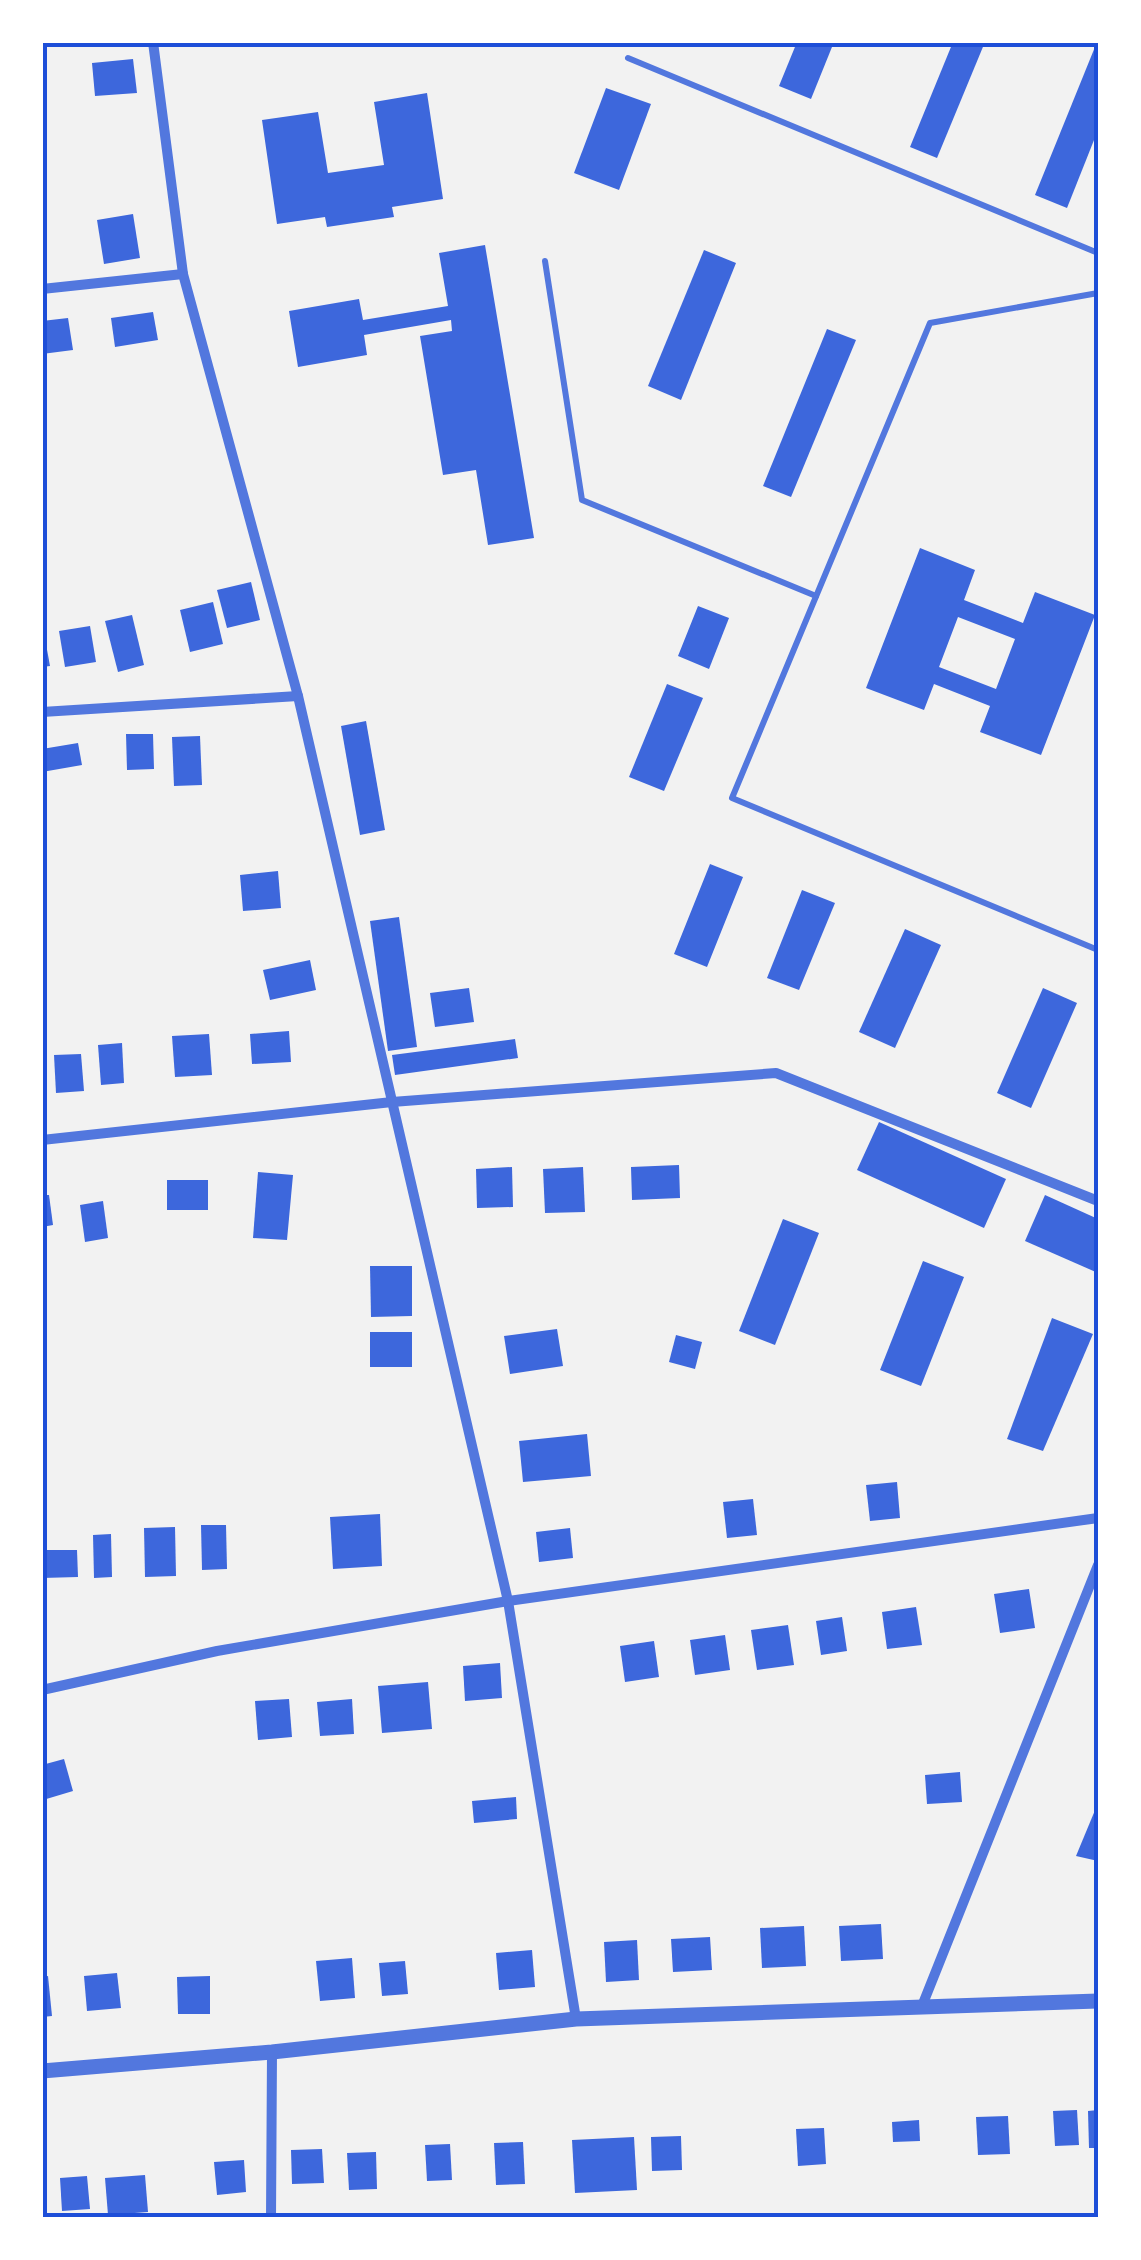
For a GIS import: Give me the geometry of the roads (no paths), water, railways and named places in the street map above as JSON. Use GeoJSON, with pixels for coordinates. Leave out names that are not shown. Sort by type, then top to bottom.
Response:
{"type":"FeatureCollection","features":[{"type":"Feature","properties":{"kind":"street"},"geometry":{"type":"LineString","coordinates":[[153,42],[183,274],[298,696],[508,1601],[576,2020]]}},
{"type":"Feature","properties":{"kind":"street"},"geometry":{"type":"LineString","coordinates":[[42,290],[183,274]]}},
{"type":"Feature","properties":{"kind":"street"},"geometry":{"type":"LineString","coordinates":[[42,712],[298,696]]}},
{"type":"Feature","properties":{"kind":"street"},"geometry":{"type":"LineString","coordinates":[[42,1140],[392,1102],[776,1073],[1098,1201]]}},
{"type":"Feature","properties":{"kind":"street"},"geometry":{"type":"LineString","coordinates":[[42,1690],[217,1651],[508,1601],[1098,1518]]}},
{"type":"Feature","properties":{"kind":"street"},"geometry":{"type":"LineString","coordinates":[[922,2006],[1098,1565]]}},
{"type":"Feature","properties":{"kind":"street"},"geometry":{"type":"LineString","coordinates":[[42,2071],[576,2020],[1098,2001]]}},
{"type":"Feature","properties":{"kind":"street"},"geometry":{"type":"LineString","coordinates":[[270,2218],[272,2052]]}},
{"type":"Feature","properties":{"kind":"lane"},"geometry":{"type":"LineString","coordinates":[[628,58],[1098,253]]}},
{"type":"Feature","properties":{"kind":"lane"},"geometry":{"type":"LineString","coordinates":[[545,261],[582,500],[816,596]]}},
{"type":"Feature","properties":{"kind":"lane"},"geometry":{"type":"LineString","coordinates":[[1098,293],[930,323],[732,798],[1098,950]]}}]}
